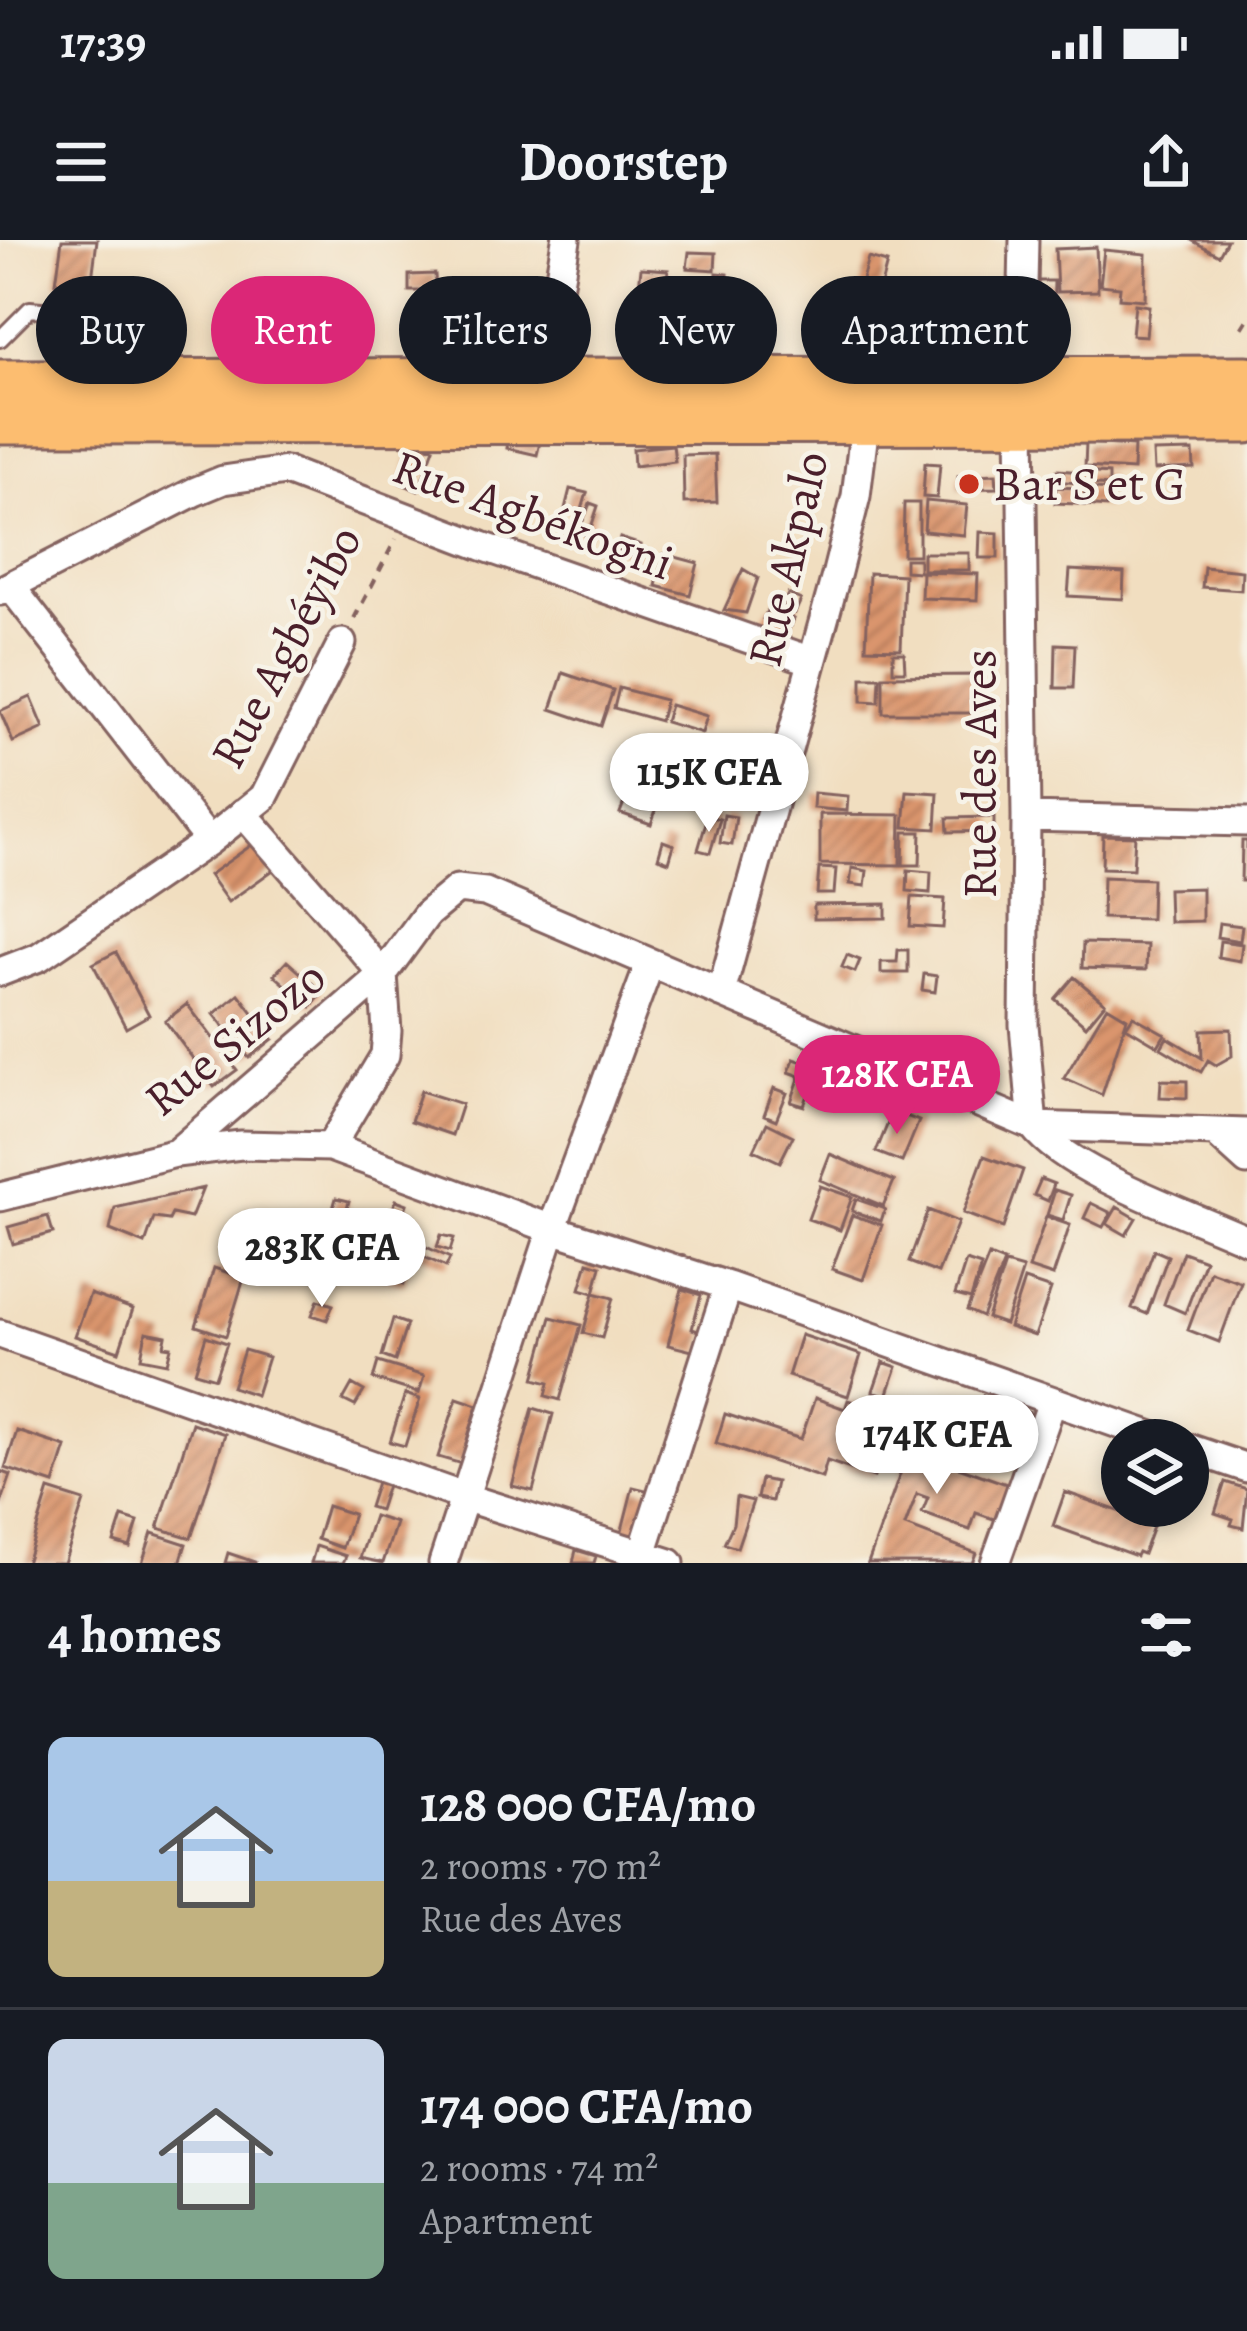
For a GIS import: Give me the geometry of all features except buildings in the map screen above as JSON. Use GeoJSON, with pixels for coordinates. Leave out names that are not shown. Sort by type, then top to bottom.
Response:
{"type":"FeatureCollection","features":[{"type":"Feature","properties":{"kind":"main road"},"geometry":{"type":"LineString","coordinates":[[0,383],[129,385],[865,424],[1021,400],[1247,379]]}},
{"type":"Feature","properties":{"kind":"main road"},"geometry":{"type":"LineString","coordinates":[[591,383],[1021,400],[1247,420]]}},
{"type":"Feature","properties":{"kind":"main road"},"geometry":{"type":"LineString","coordinates":[[0,421],[416,401],[528,384]]}},
{"type":"Feature","properties":{"kind":"street"},"geometry":{"type":"LineString","coordinates":[[560,276],[566,240]]}},
{"type":"Feature","properties":{"kind":"street","name":"Rue des Aves"},"geometry":{"type":"LineString","coordinates":[[1024,240],[1024,1025],[1033,1126]]}},
{"type":"Feature","properties":{"kind":"street","name":"Rue Akpalo"},"geometry":{"type":"LineString","coordinates":[[722,993],[856,496],[865,424]]}},
{"type":"Feature","properties":{"kind":"street","name":"Rue Agbékogni"},"geometry":{"type":"LineString","coordinates":[[6,589],[223,480],[286,472],[812,661]]}},
{"type":"Feature","properties":{"kind":"street"},"geometry":{"type":"LineString","coordinates":[[6,589],[209,841]]}},
{"type":"Feature","properties":{"kind":"street","name":"Rue Agbéyibo"},"geometry":{"type":"LineString","coordinates":[[0,972],[39,957],[209,841],[264,797],[342,643]]}},
{"type":"Feature","properties":{"kind":"street"},"geometry":{"type":"LineString","coordinates":[[243,813],[383,974],[385,1055],[330,1147]]}},
{"type":"Feature","properties":{"kind":"street"},"geometry":{"type":"LineString","coordinates":[[1026,817],[1247,822]]}},
{"type":"Feature","properties":{"kind":"street","name":"Rue Sizozo"},"geometry":{"type":"LineString","coordinates":[[0,1197],[176,1153],[383,974],[439,901],[457,889],[485,892],[650,963]]}},
{"type":"Feature","properties":{"kind":"street"},"geometry":{"type":"LineString","coordinates":[[443,1563],[552,1229],[650,963],[1033,1126],[1247,1133]]}},
{"type":"Feature","properties":{"kind":"street"},"geometry":{"type":"LineString","coordinates":[[1033,1126],[1054,1147],[1113,1180],[1247,1240]]}},
{"type":"Feature","properties":{"kind":"street"},"geometry":{"type":"LineString","coordinates":[[1215,1132],[1247,1161]]}},
{"type":"Feature","properties":{"kind":"street"},"geometry":{"type":"LineString","coordinates":[[176,1153],[241,1145],[330,1147],[1102,1419]]}},
{"type":"Feature","properties":{"kind":"street"},"geometry":{"type":"LineString","coordinates":[[642,1554],[728,1286]]}},
{"type":"Feature","properties":{"kind":"street"},"geometry":{"type":"LineString","coordinates":[[0,1334],[466,1498],[670,1563]]}},
{"type":"Feature","properties":{"kind":"street"},"geometry":{"type":"LineString","coordinates":[[995,1563],[1052,1402]]}},
{"type":"Feature","properties":{"kind":"street"},"geometry":{"type":"LineString","coordinates":[[1209,1455],[1247,1468]]}},
{"type":"Feature","properties":{"kind":"lane"},"geometry":{"type":"LineString","coordinates":[[0,339],[30,309],[75,313],[129,385]]}},
{"type":"Feature","properties":{"kind":"path"},"geometry":{"type":"LineString","coordinates":[[1242,328],[1247,320]]}},
{"type":"Feature","properties":{"kind":"path","name":"Rue Agbéyibo"},"geometry":{"type":"LineString","coordinates":[[342,643],[406,518]]}},
{"type":"Feature","properties":{"kind":"place","name":"Bar S et G"},"geometry":{"type":"Point","coordinates":[969,484]}}]}
